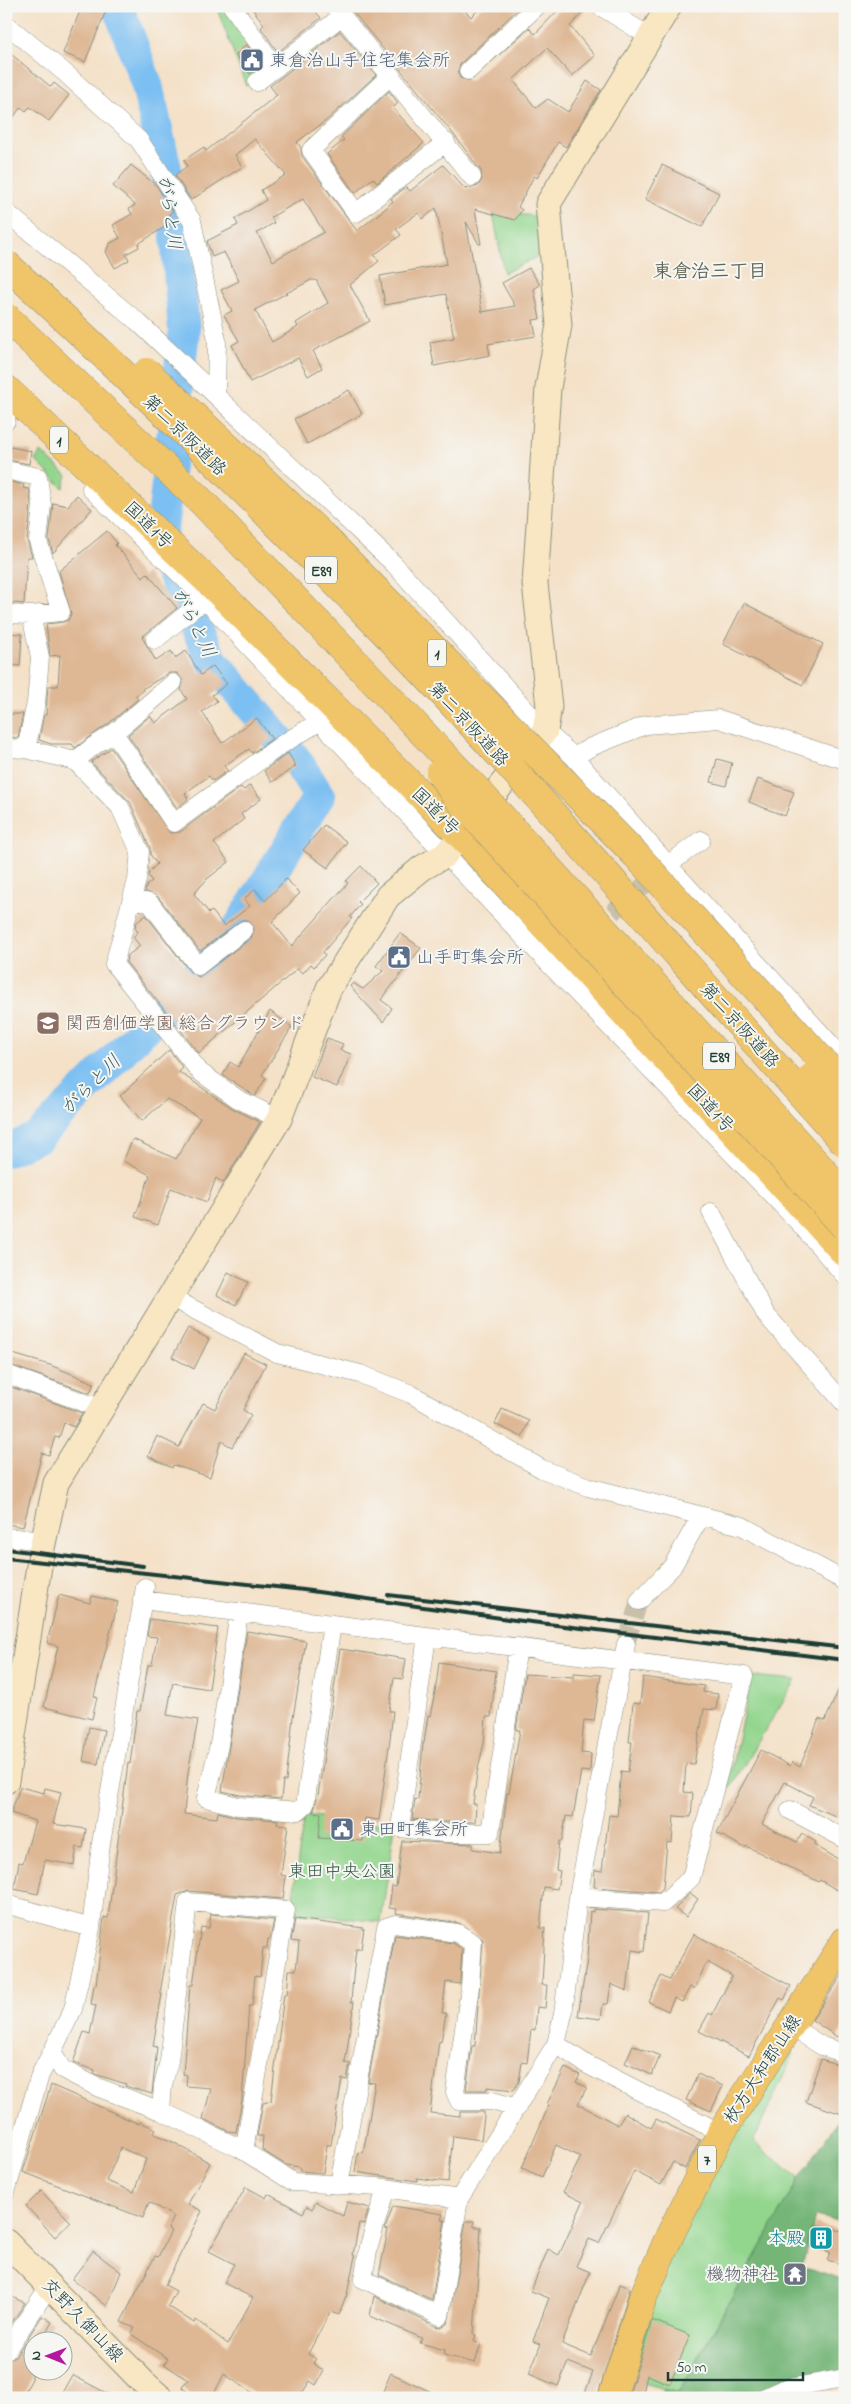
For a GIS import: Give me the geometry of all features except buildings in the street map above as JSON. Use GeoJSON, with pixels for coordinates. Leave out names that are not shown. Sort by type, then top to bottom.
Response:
{"type":"FeatureCollection","features":[{"type":"Feature","properties":{"kind":"main road","name":"1"},"geometry":{"type":"LineString","coordinates":[[6,242],[30,261],[329,542],[636,855],[845,1086]]}},
{"type":"Feature","properties":{"kind":"main road","name":"第二京阪道路"},"geometry":{"type":"LineString","coordinates":[[6,264],[90,342],[364,612],[621,890],[845,1143]]}},
{"type":"Feature","properties":{"kind":"main road","name":"第二京阪道路"},"geometry":{"type":"LineString","coordinates":[[6,317],[202,502],[361,668],[478,791],[845,1194]]}},
{"type":"Feature","properties":{"kind":"main road","name":"国道1号"},"geometry":{"type":"LineString","coordinates":[[6,389],[112,490],[845,1253]]}},
{"type":"Feature","properties":{"kind":"main road"},"geometry":{"type":"LineString","coordinates":[[361,668],[456,796],[845,1227]]}},
{"type":"Feature","properties":{"kind":"main road"},"geometry":{"type":"LineString","coordinates":[[504,763],[633,873],[746,1008],[845,1111]]}},
{"type":"Feature","properties":{"kind":"main road","name":"枚方大和郡山線"},"geometry":{"type":"LineString","coordinates":[[612,2398],[642,2300],[669,2237],[720,2133],[845,1941]]}},
{"type":"Feature","properties":{"kind":"street"},"geometry":{"type":"LineString","coordinates":[[232,6],[276,68]]}},
{"type":"Feature","properties":{"kind":"street"},"geometry":{"type":"LineString","coordinates":[[468,71],[537,6]]}},
{"type":"Feature","properties":{"kind":"street"},"geometry":{"type":"LineString","coordinates":[[6,1781],[40,1553],[45,1541],[56,1483],[279,1119],[329,988],[388,896],[453,845],[546,731],[549,706],[535,584],[548,388],[559,325],[548,204],[669,6]]}},
{"type":"Feature","properties":{"kind":"street"},"geometry":{"type":"LineString","coordinates":[[606,8],[650,37]]}},
{"type":"Feature","properties":{"kind":"street"},"geometry":{"type":"LineString","coordinates":[[257,82],[276,68],[338,11],[446,142],[472,177]]}},
{"type":"Feature","properties":{"kind":"street"},"geometry":{"type":"LineString","coordinates":[[6,24],[64,72],[139,140],[192,221],[217,340],[216,395]]}},
{"type":"Feature","properties":{"kind":"street"},"geometry":{"type":"LineString","coordinates":[[391,75],[311,150],[356,213],[446,142]]}},
{"type":"Feature","properties":{"kind":"street"},"geometry":{"type":"LineString","coordinates":[[6,212],[138,322],[394,564],[546,731],[574,757],[668,865],[845,1060]]}},
{"type":"Feature","properties":{"kind":"street"},"geometry":{"type":"LineString","coordinates":[[6,408],[6,421]]}},
{"type":"Feature","properties":{"kind":"street"},"geometry":{"type":"LineString","coordinates":[[6,408],[209,593],[319,722],[453,845],[801,1225],[845,1276]]}},
{"type":"Feature","properties":{"kind":"street"},"geometry":{"type":"LineString","coordinates":[[6,470],[38,477],[42,505],[38,541],[61,612],[31,615],[6,614]]}},
{"type":"Feature","properties":{"kind":"street"},"geometry":{"type":"LineString","coordinates":[[155,640],[209,593]]}},
{"type":"Feature","properties":{"kind":"street"},"geometry":{"type":"LineString","coordinates":[[26,749],[36,704],[40,657],[31,615]]}},
{"type":"Feature","properties":{"kind":"street"},"geometry":{"type":"LineString","coordinates":[[75,761],[114,733],[173,683]]}},
{"type":"Feature","properties":{"kind":"street"},"geometry":{"type":"LineString","coordinates":[[574,757],[591,747],[646,725],[719,719],[845,760]]}},
{"type":"Feature","properties":{"kind":"street"},"geometry":{"type":"LineString","coordinates":[[114,733],[174,822],[281,745],[319,722]]}},
{"type":"Feature","properties":{"kind":"street"},"geometry":{"type":"LineString","coordinates":[[6,748],[26,749],[75,761],[120,806],[140,852],[137,880],[114,964],[200,1072],[238,1099],[279,1119]]}},
{"type":"Feature","properties":{"kind":"street"},"geometry":{"type":"LineString","coordinates":[[668,865],[701,840]]}},
{"type":"Feature","properties":{"kind":"street"},"geometry":{"type":"LineString","coordinates":[[132,899],[150,903],[198,966],[244,930]]}},
{"type":"Feature","properties":{"kind":"street"},"geometry":{"type":"LineString","coordinates":[[711,1212],[766,1315],[845,1404]]}},
{"type":"Feature","properties":{"kind":"street"},"geometry":{"type":"LineString","coordinates":[[170,1298],[277,1353],[360,1374],[411,1394],[542,1469],[588,1487],[742,1526],[845,1581]]}},
{"type":"Feature","properties":{"kind":"street"},"geometry":{"type":"LineString","coordinates":[[6,1374],[102,1409]]}},
{"type":"Feature","properties":{"kind":"street"},"geometry":{"type":"LineString","coordinates":[[639,1601],[672,1567],[701,1516]]}},
{"type":"Feature","properties":{"kind":"street"},"geometry":{"type":"LineString","coordinates":[[6,1537],[45,1541]]}},
{"type":"Feature","properties":{"kind":"street"},"geometry":{"type":"LineString","coordinates":[[6,2192],[40,2075],[72,2009],[91,1928],[101,1844],[144,1593],[239,1612],[518,1648],[624,1653],[744,1676],[691,1878],[663,1903],[578,1897]]}},
{"type":"Feature","properties":{"kind":"street"},"geometry":{"type":"LineString","coordinates":[[239,1612],[218,1745],[206,1798],[238,1806],[298,1812],[305,1805],[332,1624]]}},
{"type":"Feature","properties":{"kind":"street"},"geometry":{"type":"LineString","coordinates":[[427,1636],[400,1828],[442,1833],[490,1833],[518,1648]]}},
{"type":"Feature","properties":{"kind":"street"},"geometry":{"type":"LineString","coordinates":[[386,2188],[369,2246],[363,2278],[440,2316],[459,2199],[556,2044],[563,2014],[578,1897],[624,1653]]}},
{"type":"Feature","properties":{"kind":"street"},"geometry":{"type":"LineString","coordinates":[[790,1810],[845,1839]]}},
{"type":"Feature","properties":{"kind":"street"},"geometry":{"type":"LineString","coordinates":[[161,2111],[163,2085],[169,2061],[188,1902],[286,1910],[244,2151]]}},
{"type":"Feature","properties":{"kind":"street"},"geometry":{"type":"LineString","coordinates":[[6,1904],[91,1928]]}},
{"type":"Feature","properties":{"kind":"street"},"geometry":{"type":"LineString","coordinates":[[339,2185],[386,1927],[402,1925],[457,1932],[473,1943],[470,1987],[455,2092],[459,2101],[492,2101],[517,2108]]}},
{"type":"Feature","properties":{"kind":"street"},"geometry":{"type":"LineString","coordinates":[[790,2026],[822,2046],[845,2054]]}},
{"type":"Feature","properties":{"kind":"street"},"geometry":{"type":"LineString","coordinates":[[556,2044],[586,2064],[720,2133]]}},
{"type":"Feature","properties":{"kind":"street"},"geometry":{"type":"LineString","coordinates":[[52,2052],[62,2069],[96,2087],[161,2111],[244,2151],[294,2182],[386,2188],[459,2199]]}},
{"type":"Feature","properties":{"kind":"street","name":"交野久御山線"},"geometry":{"type":"LineString","coordinates":[[6,2242],[161,2398]]}},
{"type":"Feature","properties":{"kind":"street"},"geometry":{"type":"LineString","coordinates":[[6,2351],[50,2285]]}},
{"type":"Feature","properties":{"kind":"street"},"geometry":{"type":"LineString","coordinates":[[763,2398],[784,2389],[845,2378]]}},
{"type":"Feature","properties":{"kind":"green space"},"geometry":{"type":"Polygon","coordinates":[[[216,6],[228,6],[272,66],[246,86],[216,6]]]}},
{"type":"Feature","properties":{"kind":"green space"},"geometry":{"type":"Polygon","coordinates":[[[493,213],[540,216],[545,253],[504,273],[493,213]]]}},
{"type":"Feature","properties":{"kind":"green space"},"geometry":{"type":"Polygon","coordinates":[[[41,452],[67,475],[63,488],[35,460],[41,452]]]}},
{"type":"Feature","properties":{"kind":"green space"},"geometry":{"type":"Polygon","coordinates":[[[752,1676],[796,1680],[725,1796],[752,1676]]]}},
{"type":"Feature","properties":{"kind":"green space","name":"東田中央公園"},"geometry":{"type":"Polygon","coordinates":[[[304,1815],[395,1825],[381,1922],[291,1912],[304,1815]]]}},
{"type":"Feature","properties":{"kind":"green space"},"geometry":{"type":"Polygon","coordinates":[[[787,2046],[793,2055],[753,2142],[799,2178],[678,2393],[624,2377],[679,2226],[787,2046]]]}},
{"type":"Feature","properties":{"kind":"green space","name":"機物神社"},"geometry":{"type":"Polygon","coordinates":[[[845,2111],[845,2222],[815,2216],[802,2267],[845,2281],[845,2370],[748,2398],[661,2398],[664,2389],[679,2393],[799,2178],[845,2111]]]}},
{"type":"Feature","properties":{"kind":"waterway","name":"がらと川"},"geometry":{"type":"LineString","coordinates":[[6,1151],[38,1137],[230,941],[319,796],[297,761],[211,659],[160,547],[184,331],[173,200],[147,85],[118,6]]}},
{"type":"Feature","properties":{"kind":"tunnel"},"geometry":{"type":"LineString","coordinates":[[592,930],[662,870]]}},
{"type":"Feature","properties":{"kind":"tunnel"},"geometry":{"type":"LineString","coordinates":[[626,1644],[639,1601]]}},
{"type":"Feature","properties":{"kind":"railway"},"geometry":{"type":"LineString","coordinates":[[6,1549],[143,1566]]}},
{"type":"Feature","properties":{"kind":"railway"},"geometry":{"type":"LineString","coordinates":[[6,1558],[304,1590],[515,1620],[845,1660]]}},
{"type":"Feature","properties":{"kind":"railway"},"geometry":{"type":"LineString","coordinates":[[388,1595],[845,1648]]}},
{"type":"Feature","properties":{"kind":"place","name":"東倉治山手住宅集会所"},"geometry":{"type":"Point","coordinates":[252,60]}},
{"type":"Feature","properties":{"kind":"place","name":"山手町集会所"},"geometry":{"type":"Point","coordinates":[399,957]}},
{"type":"Feature","properties":{"kind":"place","name":"関西創価学園 総合グラウンド"},"geometry":{"type":"Point","coordinates":[48,1023]}},
{"type":"Feature","properties":{"kind":"place","name":"東田町集会所"},"geometry":{"type":"Point","coordinates":[342,1829]}},
{"type":"Feature","properties":{"kind":"place","name":"本殿"},"geometry":{"type":"Point","coordinates":[821,2238]}},
{"type":"Feature","properties":{"kind":"place","name":"機物神社"},"geometry":{"type":"Point","coordinates":[795,2274]}},
{"type":"Feature","properties":{"kind":"district","name":"東倉治三丁目"},"geometry":{"type":"Point","coordinates":[710,270]}}]}
